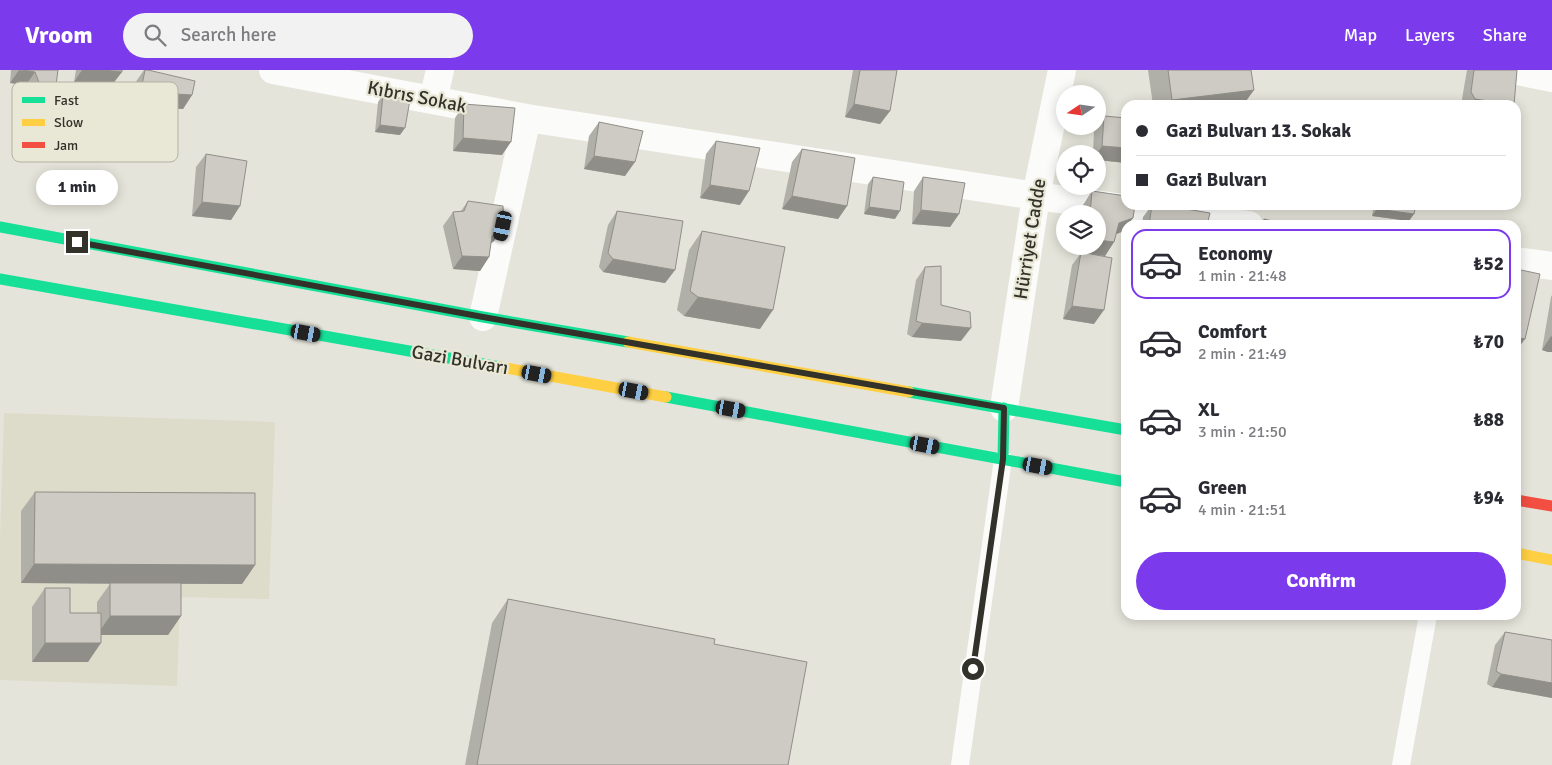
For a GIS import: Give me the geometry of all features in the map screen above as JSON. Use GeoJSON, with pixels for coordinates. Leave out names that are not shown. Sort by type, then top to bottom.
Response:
{"type":"FeatureCollection","features":[{"type":"Feature","properties":{"kind":"main road"},"geometry":{"type":"LineString","coordinates":[[0,227],[483,317],[1121,429]]}},
{"type":"Feature","properties":{"kind":"main road","name":"Gazi Bulvarı"},"geometry":{"type":"LineString","coordinates":[[0,279],[498,366],[1121,481]]}},
{"type":"Feature","properties":{"kind":"main road"},"geometry":{"type":"LineString","coordinates":[[1003,459],[1004,408]]}},
{"type":"Feature","properties":{"kind":"main road"},"geometry":{"type":"LineString","coordinates":[[1521,501],[1552,506]]}},
{"type":"Feature","properties":{"kind":"main road"},"geometry":{"type":"LineString","coordinates":[[1521,554],[1552,560]]}},
{"type":"Feature","properties":{"kind":"street","name":"Kıbrıs Sokak"},"geometry":{"type":"LineString","coordinates":[[273,70],[527,118],[1121,208]]}},
{"type":"Feature","properties":{"kind":"street"},"geometry":{"type":"LineString","coordinates":[[433,100],[440,70]]}},
{"type":"Feature","properties":{"kind":"street","name":"Hürriyet Cadde"},"geometry":{"type":"LineString","coordinates":[[1004,408],[1036,196],[1062,70]]}},
{"type":"Feature","properties":{"kind":"street"},"geometry":{"type":"LineString","coordinates":[[1512,70],[1552,78]]}},
{"type":"Feature","properties":{"kind":"street"},"geometry":{"type":"LineString","coordinates":[[483,317],[527,118]]}},
{"type":"Feature","properties":{"kind":"street","name":"Kıbrıs Sokak"},"geometry":{"type":"LineString","coordinates":[[1139,210],[1212,220]]}},
{"type":"Feature","properties":{"kind":"street"},"geometry":{"type":"LineString","coordinates":[[1521,262],[1552,266]]}},
{"type":"Feature","properties":{"kind":"lane"},"geometry":{"type":"LineString","coordinates":[[960,765],[1003,459]]}},
{"type":"Feature","properties":{"kind":"lane"},"geometry":{"type":"LineString","coordinates":[[1401,765],[1427,620]]}},
{"type":"Feature","properties":{"kind":"shaded area"},"geometry":{"type":"Polygon","coordinates":[[[4,413],[275,422],[269,599],[180,597],[177,686],[0,680],[0,540],[4,413]]]}},
{"type":"Feature","properties":{"kind":"building"},"geometry":{"type":"Polygon","coordinates":[[[23,70],[58,70],[56,82],[39,82],[35,72],[23,70]]]}},
{"type":"Feature","properties":{"kind":"building"},"geometry":{"type":"Polygon","coordinates":[[[103,70],[122,70],[122,72],[103,70]]]}},
{"type":"Feature","properties":{"kind":"building"},"geometry":{"type":"Polygon","coordinates":[[[145,70],[195,81],[192,95],[178,94],[178,82],[143,82],[145,70]]]}},
{"type":"Feature","properties":{"kind":"building"},"geometry":{"type":"Polygon","coordinates":[[[860,70],[897,70],[890,111],[854,104],[860,70]]]}},
{"type":"Feature","properties":{"kind":"building"},"geometry":{"type":"Polygon","coordinates":[[[1168,70],[1251,70],[1254,90],[1172,100],[1168,70]]]}},
{"type":"Feature","properties":{"kind":"building"},"geometry":{"type":"Polygon","coordinates":[[[1474,70],[1517,70],[1514,100],[1475,99],[1471,92],[1474,70]]]}},
{"type":"Feature","properties":{"kind":"building"},"geometry":{"type":"Polygon","coordinates":[[[383,95],[410,100],[405,128],[380,125],[383,95]]]}},
{"type":"Feature","properties":{"kind":"building"},"geometry":{"type":"Polygon","coordinates":[[[464,104],[515,108],[511,142],[463,138],[464,104]]]}},
{"type":"Feature","properties":{"kind":"building"},"geometry":{"type":"Polygon","coordinates":[[[1106,116],[1121,118],[1121,148],[1102,145],[1103,135],[1106,135],[1106,116]]]}},
{"type":"Feature","properties":{"kind":"building"},"geometry":{"type":"Polygon","coordinates":[[[599,122],[643,131],[635,162],[594,156],[599,122]]]}},
{"type":"Feature","properties":{"kind":"building"},"geometry":{"type":"Polygon","coordinates":[[[716,141],[760,148],[749,191],[710,185],[716,141]]]}},
{"type":"Feature","properties":{"kind":"building"},"geometry":{"type":"Polygon","coordinates":[[[802,149],[855,158],[847,206],[792,196],[802,149]]]}},
{"type":"Feature","properties":{"kind":"building"},"geometry":{"type":"Polygon","coordinates":[[[206,154],[247,161],[240,206],[202,202],[206,154]]]}},
{"type":"Feature","properties":{"kind":"building"},"geometry":{"type":"Polygon","coordinates":[[[873,177],[904,182],[900,211],[869,207],[873,177]]]}},
{"type":"Feature","properties":{"kind":"building"},"geometry":{"type":"Polygon","coordinates":[[[923,177],[965,183],[959,214],[921,210],[923,177]]]}},
{"type":"Feature","properties":{"kind":"building"},"geometry":{"type":"Polygon","coordinates":[[[1106,193],[1121,195],[1121,210],[1134,210],[1133,218],[1121,220],[1119,223],[1114,242],[1106,241],[1106,205],[1091,205],[1092,195],[1106,195],[1106,193]]]}},
{"type":"Feature","properties":{"kind":"building"},"geometry":{"type":"Polygon","coordinates":[[[468,201],[503,206],[504,227],[492,236],[489,257],[462,256],[453,212],[464,211],[468,201]]]}},
{"type":"Feature","properties":{"kind":"building"},"geometry":{"type":"Polygon","coordinates":[[[1151,210],[1192,210],[1210,213],[1208,220],[1150,220],[1151,210]]]}},
{"type":"Feature","properties":{"kind":"building"},"geometry":{"type":"Polygon","coordinates":[[[1384,210],[1415,210],[1414,214],[1384,210]]]}},
{"type":"Feature","properties":{"kind":"building"},"geometry":{"type":"Polygon","coordinates":[[[617,211],[683,221],[675,270],[613,259],[608,253],[617,211]]]}},
{"type":"Feature","properties":{"kind":"building"},"geometry":{"type":"Polygon","coordinates":[[[702,231],[785,247],[773,310],[698,297],[690,291],[702,231]]]}},
{"type":"Feature","properties":{"kind":"building"},"geometry":{"type":"Polygon","coordinates":[[[1080,255],[1096,255],[1112,258],[1104,310],[1072,306],[1080,255]]]}},
{"type":"Feature","properties":{"kind":"building"},"geometry":{"type":"Polygon","coordinates":[[[941,266],[941,305],[970,312],[971,328],[916,321],[925,267],[941,266]]]}},
{"type":"Feature","properties":{"kind":"building"},"geometry":{"type":"Polygon","coordinates":[[[1521,270],[1540,274],[1525,339],[1521,338],[1521,270]]]}},
{"type":"Feature","properties":{"kind":"building"},"geometry":{"type":"Polygon","coordinates":[[[35,492],[255,493],[255,565],[34,564],[35,492]]]}},
{"type":"Feature","properties":{"kind":"building"},"geometry":{"type":"Polygon","coordinates":[[[110,583],[181,583],[181,616],[110,616],[110,583]]]}},
{"type":"Feature","properties":{"kind":"building"},"geometry":{"type":"Polygon","coordinates":[[[45,588],[70,588],[70,613],[101,613],[101,643],[45,643],[45,588]]]}},
{"type":"Feature","properties":{"kind":"building"},"geometry":{"type":"Polygon","coordinates":[[[508,599],[715,639],[714,644],[807,662],[788,765],[477,765],[508,599]]]}},
{"type":"Feature","properties":{"kind":"building"},"geometry":{"type":"Polygon","coordinates":[[[1505,632],[1552,640],[1552,683],[1501,674],[1496,671],[1505,632]]]}},
{"type":"Feature","properties":{"kind":"traffic: fast"},"geometry":{"type":"LineString","coordinates":[[0,227],[483,317],[628,342]]}},
{"type":"Feature","properties":{"kind":"traffic: fast"},"geometry":{"type":"LineString","coordinates":[[0,279],[500,367]]}},
{"type":"Feature","properties":{"kind":"traffic: fast"},"geometry":{"type":"LineString","coordinates":[[909,392],[1121,429]]}},
{"type":"Feature","properties":{"kind":"traffic: fast"},"geometry":{"type":"LineString","coordinates":[[666,397],[1121,481]]}},
{"type":"Feature","properties":{"kind":"traffic: fast"},"geometry":{"type":"LineString","coordinates":[[1003,459],[1004,408]]}},
{"type":"Feature","properties":{"kind":"traffic: slow"},"geometry":{"type":"LineString","coordinates":[[628,342],[909,392]]}},
{"type":"Feature","properties":{"kind":"traffic: slow"},"geometry":{"type":"LineString","coordinates":[[500,367],[666,397]]}},
{"type":"Feature","properties":{"kind":"traffic: slow"},"geometry":{"type":"LineString","coordinates":[[1521,554],[1552,560]]}},
{"type":"Feature","properties":{"kind":"traffic: jam"},"geometry":{"type":"LineString","coordinates":[[1521,501],[1552,506]]}},
{"type":"Feature","properties":{"kind":"route"},"geometry":{"type":"LineString","coordinates":[[77,242],[483,317],[1004,408],[1003,459],[973,669]]}}]}
